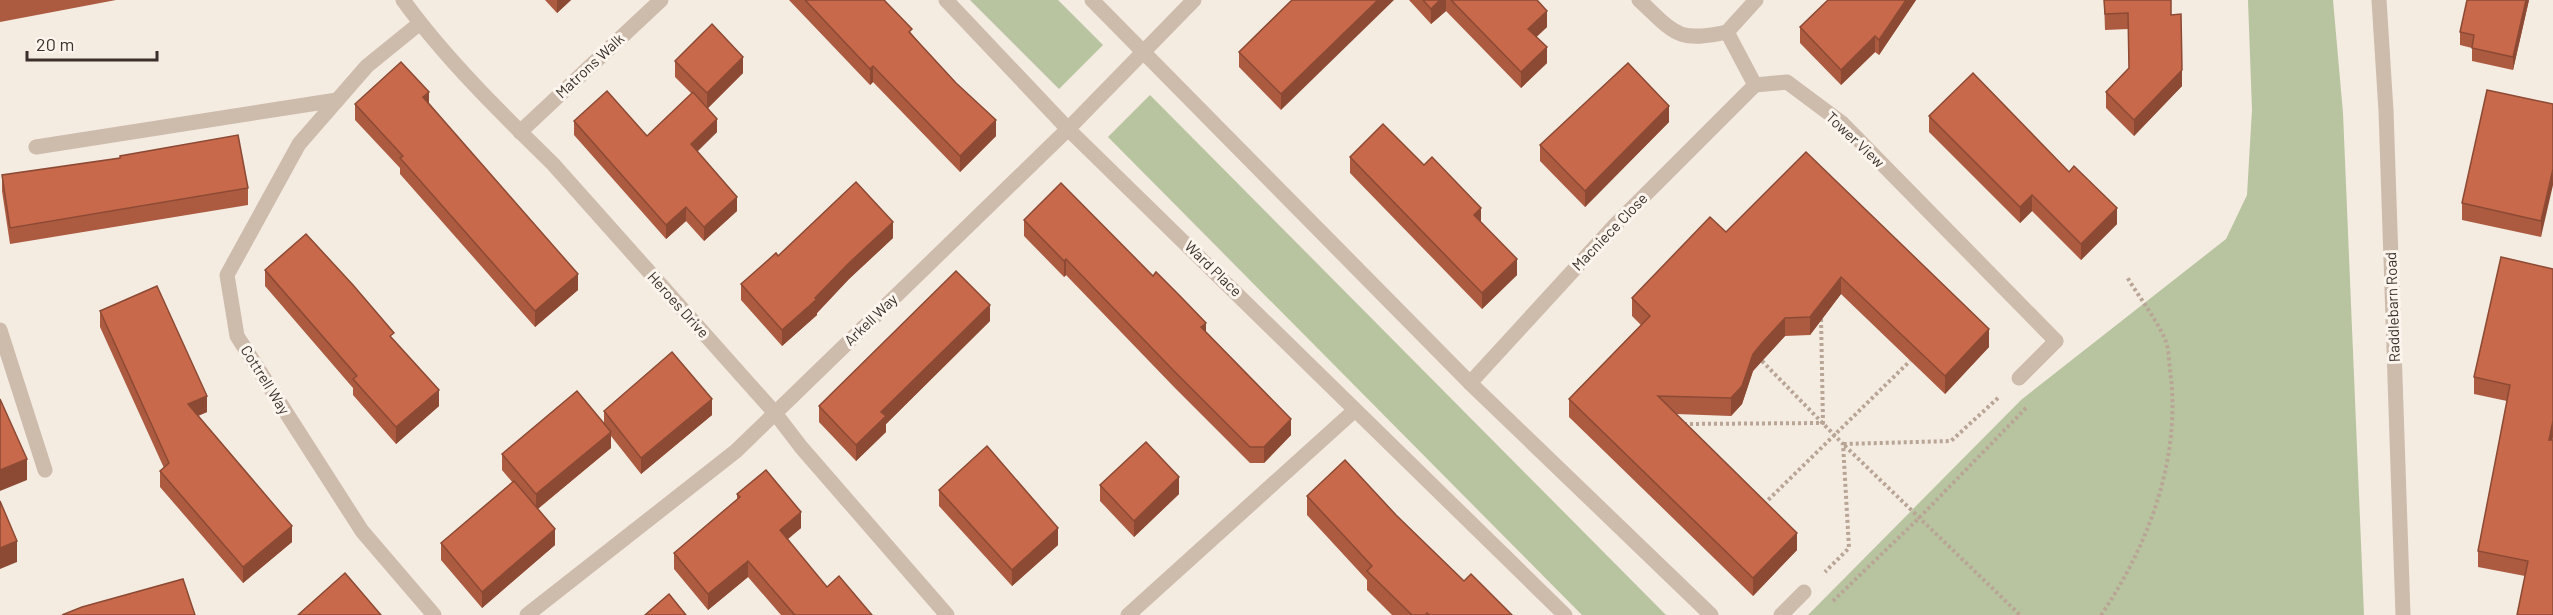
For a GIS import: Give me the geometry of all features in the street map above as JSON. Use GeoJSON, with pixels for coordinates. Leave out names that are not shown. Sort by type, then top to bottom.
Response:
{"type":"FeatureCollection","features":[{"type":"Feature","properties":{"kind":"street","name":"Heroes Drive"},"geometry":{"type":"LineString","coordinates":[[403,0],[420,23],[519,132],[553,164],[775,413],[801,447],[947,615]]}},
{"type":"Feature","properties":{"kind":"street","name":"Matrons Walk"},"geometry":{"type":"LineString","coordinates":[[519,132],[661,0]]}},
{"type":"Feature","properties":{"kind":"street"},"geometry":{"type":"LineString","coordinates":[[946,0],[1068,129]]}},
{"type":"Feature","properties":{"kind":"street"},"geometry":{"type":"LineString","coordinates":[[1092,0],[1470,383],[1711,615]]}},
{"type":"Feature","properties":{"kind":"street","name":"Arkell Way"},"geometry":{"type":"LineString","coordinates":[[527,615],[736,451],[1068,129],[1194,0]]}},
{"type":"Feature","properties":{"kind":"street"},"geometry":{"type":"LineString","coordinates":[[1639,0],[1676,34],[1702,37],[1727,32],[1756,0]]}},
{"type":"Feature","properties":{"kind":"street","name":"Raddlebarn Road"},"geometry":{"type":"LineString","coordinates":[[2379,0],[2386,111],[2403,615]]}},
{"type":"Feature","properties":{"kind":"street","name":"Cottrell Way"},"geometry":{"type":"LineString","coordinates":[[420,23],[367,66],[299,144],[227,275],[237,336],[362,531],[434,615]]}},
{"type":"Feature","properties":{"kind":"street"},"geometry":{"type":"LineString","coordinates":[[1727,32],[1755,85]]}},
{"type":"Feature","properties":{"kind":"street","name":"Tower View"},"geometry":{"type":"LineString","coordinates":[[1755,85],[1787,82],[1842,123],[2056,341],[2019,378]]}},
{"type":"Feature","properties":{"kind":"street","name":"Macniece Close"},"geometry":{"type":"LineString","coordinates":[[1470,383],[1616,225],[1755,85]]}},
{"type":"Feature","properties":{"kind":"street"},"geometry":{"type":"LineString","coordinates":[[36,147],[337,100]]}},
{"type":"Feature","properties":{"kind":"street","name":"Ward Place"},"geometry":{"type":"LineString","coordinates":[[1068,129],[1565,615]]}},
{"type":"Feature","properties":{"kind":"street"},"geometry":{"type":"LineString","coordinates":[[0,330],[45,470]]}},
{"type":"Feature","properties":{"kind":"street"},"geometry":{"type":"LineString","coordinates":[[1128,615],[1355,410]]}},
{"type":"Feature","properties":{"kind":"street"},"geometry":{"type":"LineString","coordinates":[[1781,615],[1804,592]]}},
{"type":"Feature","properties":{"kind":"path"},"geometry":{"type":"LineString","coordinates":[[2101,615],[2119,589],[2162,490],[2171,435],[2174,396],[2166,341],[2127,277]]}},
{"type":"Feature","properties":{"kind":"path"},"geometry":{"type":"LineString","coordinates":[[1820,308],[1822,423]]}},
{"type":"Feature","properties":{"kind":"path"},"geometry":{"type":"LineString","coordinates":[[1762,361],[1834,435],[2020,615]]}},
{"type":"Feature","properties":{"kind":"path"},"geometry":{"type":"LineString","coordinates":[[1757,511],[1910,361]]}},
{"type":"Feature","properties":{"kind":"path"},"geometry":{"type":"LineString","coordinates":[[1827,608],[2030,405],[2019,378],[1951,441],[1844,444]]}},
{"type":"Feature","properties":{"kind":"path"},"geometry":{"type":"LineString","coordinates":[[1680,424],[1822,423]]}},
{"type":"Feature","properties":{"kind":"path"},"geometry":{"type":"LineString","coordinates":[[1804,592],[1849,548],[1844,444]]}},
{"type":"Feature","properties":{"kind":"green space"},"geometry":{"type":"Polygon","coordinates":[[[970,0],[1058,0],[1103,45],[1059,89],[970,0]]]}},
{"type":"Feature","properties":{"kind":"green space"},"geometry":{"type":"Polygon","coordinates":[[[2248,0],[2333,0],[2343,113],[2364,615],[1808,615],[2021,400],[2226,239],[2247,195],[2252,110],[2248,0]]]}},
{"type":"Feature","properties":{"kind":"green space"},"geometry":{"type":"Polygon","coordinates":[[[1150,95],[1666,615],[1582,615],[1108,137],[1150,95]]]}},
{"type":"Feature","properties":{"kind":"building"},"geometry":{"type":"Polygon","coordinates":[[[805,0],[884,0],[912,29],[909,32],[956,83],[996,120],[960,156],[873,66],[870,69],[805,0]]]}},
{"type":"Feature","properties":{"kind":"building"},"geometry":{"type":"Polygon","coordinates":[[[1292,0],[1378,0],[1281,94],[1239,52],[1292,0]]]}},
{"type":"Feature","properties":{"kind":"building"},"geometry":{"type":"Polygon","coordinates":[[[1423,0],[1440,0],[1431,9],[1423,0]]]}},
{"type":"Feature","properties":{"kind":"building"},"geometry":{"type":"Polygon","coordinates":[[[1451,0],[1537,0],[1547,11],[1528,29],[1547,47],[1521,72],[1451,0]]]}},
{"type":"Feature","properties":{"kind":"building"},"geometry":{"type":"Polygon","coordinates":[[[1828,0],[1906,0],[1879,40],[1875,36],[1841,70],[1800,27],[1828,0]]]}},
{"type":"Feature","properties":{"kind":"building"},"geometry":{"type":"Polygon","coordinates":[[[2104,0],[2171,0],[2171,15],[2181,14],[2182,70],[2134,120],[2106,92],[2129,68],[2128,13],[2105,14],[2104,0]]]}},
{"type":"Feature","properties":{"kind":"building"},"geometry":{"type":"Polygon","coordinates":[[[2467,0],[2526,0],[2513,57],[2472,48],[2474,35],[2460,32],[2467,0]]]}},
{"type":"Feature","properties":{"kind":"building"},"geometry":{"type":"Polygon","coordinates":[[[712,24],[743,57],[707,93],[675,61],[712,24]]]}},
{"type":"Feature","properties":{"kind":"building"},"geometry":{"type":"Polygon","coordinates":[[[401,62],[429,92],[423,97],[578,274],[535,311],[400,158],[403,156],[355,104],[401,62]]]}},
{"type":"Feature","properties":{"kind":"building"},"geometry":{"type":"Polygon","coordinates":[[[1628,63],[1669,106],[1585,191],[1540,145],[1628,63]]]}},
{"type":"Feature","properties":{"kind":"building"},"geometry":{"type":"Polygon","coordinates":[[[1973,73],[2069,172],[2074,166],[2117,208],[2081,244],[2032,195],[2020,207],[1929,116],[1973,73]]]}},
{"type":"Feature","properties":{"kind":"building"},"geometry":{"type":"Polygon","coordinates":[[[2487,90],[2553,104],[2553,169],[2541,221],[2462,203],[2487,90]]]}},
{"type":"Feature","properties":{"kind":"building"},"geometry":{"type":"Polygon","coordinates":[[[607,91],[647,136],[693,92],[717,119],[691,144],[737,197],[704,227],[686,207],[666,225],[574,121],[607,91]]]}},
{"type":"Feature","properties":{"kind":"building"},"geometry":{"type":"Polygon","coordinates":[[[1383,124],[1424,165],[1432,157],[1481,208],[1474,215],[1517,259],[1482,293],[1350,157],[1383,124]]]}},
{"type":"Feature","properties":{"kind":"building"},"geometry":{"type":"Polygon","coordinates":[[[238,135],[248,188],[10,228],[2,175],[120,158],[120,156],[238,135]]]}},
{"type":"Feature","properties":{"kind":"building"},"geometry":{"type":"Polygon","coordinates":[[[1806,152],[1989,329],[1945,376],[1841,277],[1810,317],[1785,318],[1762,343],[1753,354],[1742,386],[1731,398],[1658,396],[1797,533],[1753,578],[1569,399],[1650,316],[1632,298],[1710,217],[1726,232],[1806,152]]]}},
{"type":"Feature","properties":{"kind":"building"},"geometry":{"type":"Polygon","coordinates":[[[856,182],[893,222],[849,263],[815,298],[817,299],[782,330],[741,284],[776,253],[778,256],[856,182]]]}},
{"type":"Feature","properties":{"kind":"building"},"geometry":{"type":"Polygon","coordinates":[[[1061,183],[1153,276],[1156,272],[1181,297],[1206,323],[1201,327],[1291,419],[1264,447],[1250,447],[1066,259],[1064,261],[1024,220],[1061,183]]]}},
{"type":"Feature","properties":{"kind":"building"},"geometry":{"type":"Polygon","coordinates":[[[306,234],[394,333],[390,336],[439,390],[396,427],[353,379],[357,376],[265,270],[306,234]]]}},
{"type":"Feature","properties":{"kind":"building"},"geometry":{"type":"Polygon","coordinates":[[[2501,257],[2553,269],[2553,421],[2549,440],[2553,440],[2553,615],[2517,615],[2528,561],[2478,551],[2510,385],[2474,377],[2501,257]]]}},
{"type":"Feature","properties":{"kind":"building"},"geometry":{"type":"Polygon","coordinates":[[[956,271],[990,305],[881,412],[886,416],[856,445],[819,406],[956,271]]]}},
{"type":"Feature","properties":{"kind":"building"},"geometry":{"type":"Polygon","coordinates":[[[157,286],[207,396],[188,404],[292,526],[243,567],[160,471],[169,463],[100,311],[157,286]]]}},
{"type":"Feature","properties":{"kind":"building"},"geometry":{"type":"Polygon","coordinates":[[[672,352],[712,399],[641,458],[604,411],[672,352]]]}},
{"type":"Feature","properties":{"kind":"building"},"geometry":{"type":"Polygon","coordinates":[[[577,391],[611,432],[536,494],[502,454],[577,391]]]}},
{"type":"Feature","properties":{"kind":"building"},"geometry":{"type":"Polygon","coordinates":[[[0,399],[27,459],[0,470],[0,399]]]}},
{"type":"Feature","properties":{"kind":"building"},"geometry":{"type":"Polygon","coordinates":[[[1146,442],[1179,477],[1134,521],[1100,485],[1146,442]]]}},
{"type":"Feature","properties":{"kind":"building"},"geometry":{"type":"Polygon","coordinates":[[[987,446],[1058,528],[1012,570],[939,490],[987,446]]]}},
{"type":"Feature","properties":{"kind":"building"},"geometry":{"type":"Polygon","coordinates":[[[1345,460],[1396,515],[1464,581],[1471,574],[1512,615],[1429,615],[1427,613],[1412,615],[1367,571],[1372,566],[1307,496],[1345,460]]]}},
{"type":"Feature","properties":{"kind":"building"},"geometry":{"type":"Polygon","coordinates":[[[766,470],[801,512],[780,530],[827,587],[839,576],[872,615],[793,615],[748,561],[708,594],[674,553],[740,497],[737,494],[766,470]]]}},
{"type":"Feature","properties":{"kind":"building"},"geometry":{"type":"Polygon","coordinates":[[[514,481],[555,529],[482,592],[441,543],[514,481]]]}},
{"type":"Feature","properties":{"kind":"building"},"geometry":{"type":"Polygon","coordinates":[[[0,501],[17,541],[0,548],[0,501]]]}},
{"type":"Feature","properties":{"kind":"building"},"geometry":{"type":"Polygon","coordinates":[[[345,573],[381,615],[298,615],[345,573]]]}},
{"type":"Feature","properties":{"kind":"building"},"geometry":{"type":"Polygon","coordinates":[[[183,579],[195,615],[62,615],[82,607],[183,579]]]}},
{"type":"Feature","properties":{"kind":"building"},"geometry":{"type":"Polygon","coordinates":[[[669,594],[686,615],[645,615],[669,594]]]}}]}
